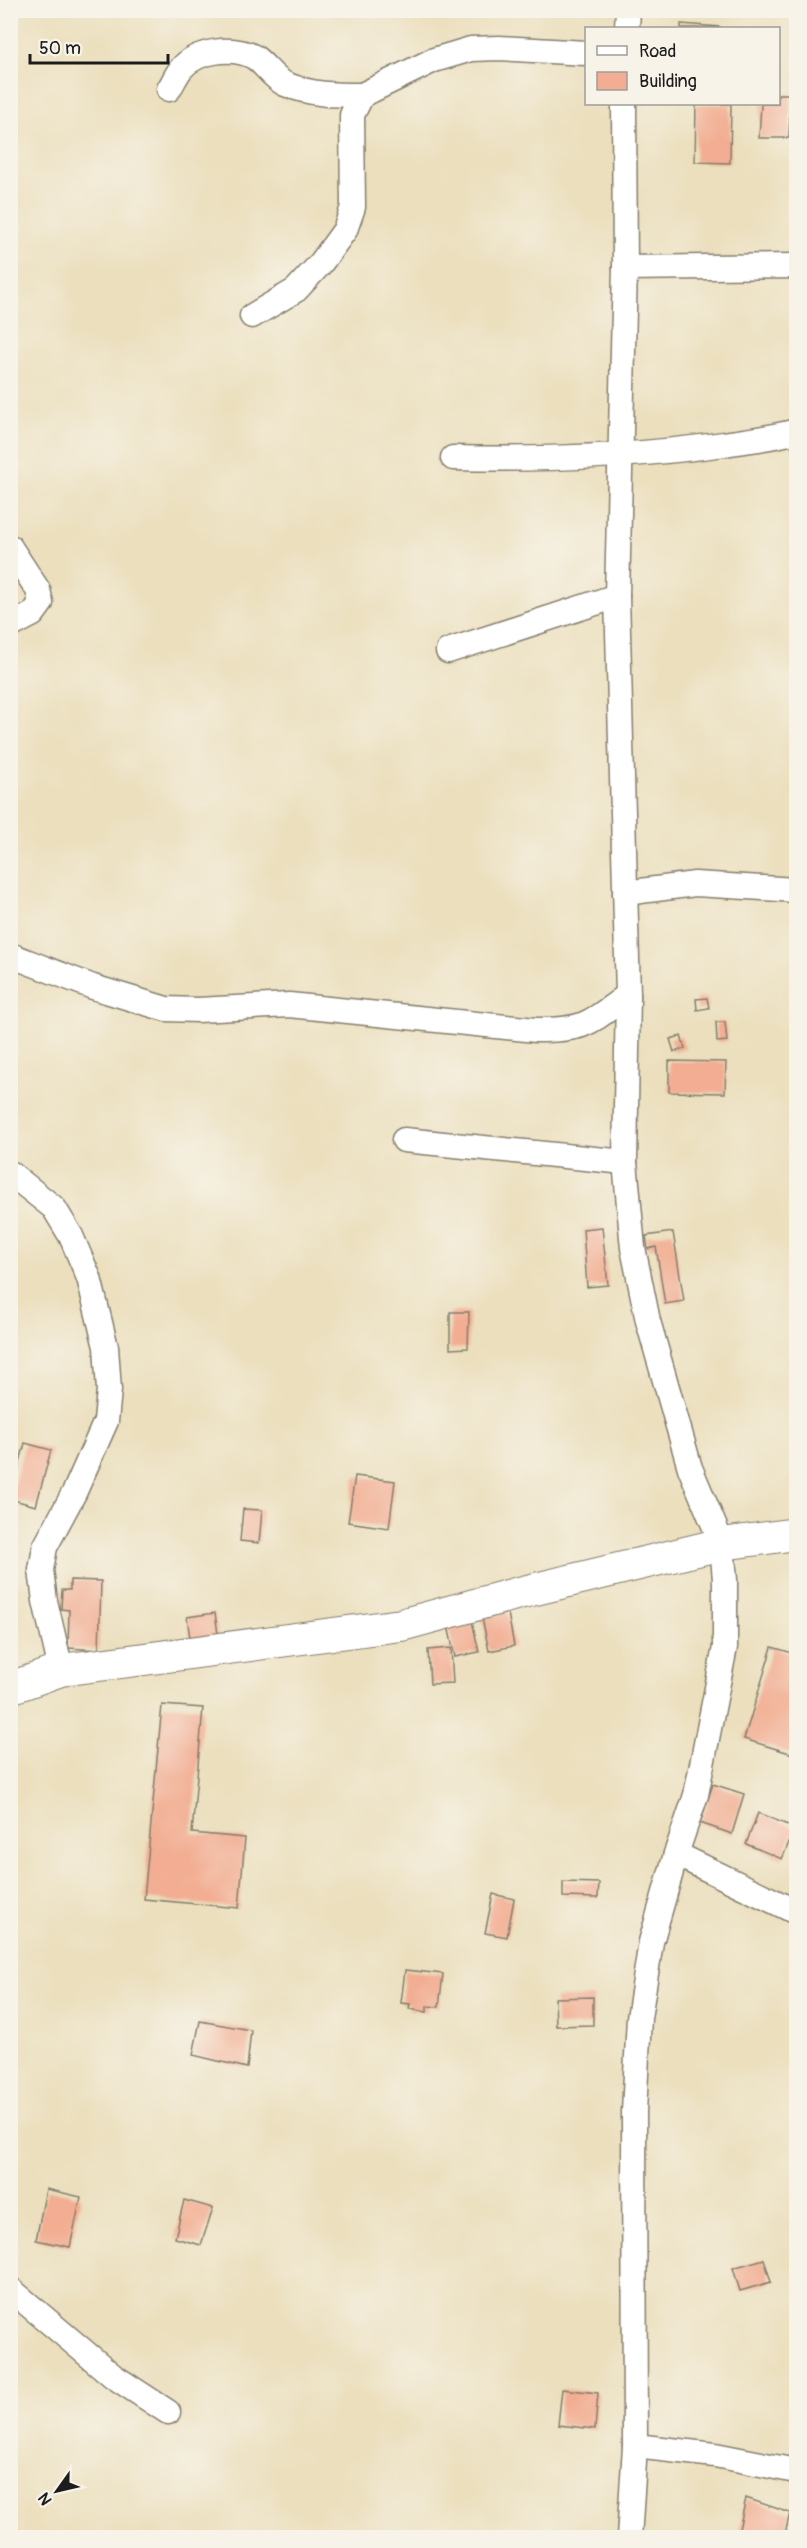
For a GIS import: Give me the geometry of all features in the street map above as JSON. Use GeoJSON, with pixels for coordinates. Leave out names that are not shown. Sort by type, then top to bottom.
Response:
{"type":"FeatureCollection","features":[{"type":"Feature","properties":{"kind":"main road"},"geometry":{"type":"LineString","coordinates":[[10,1688],[61,1670],[401,1625],[519,1593],[722,1544],[796,1534]]}},
{"type":"Feature","properties":{"kind":"street"},"geometry":{"type":"LineString","coordinates":[[627,27],[628,10]]}},
{"type":"Feature","properties":{"kind":"street"},"geometry":{"type":"LineString","coordinates":[[169,89],[181,68],[197,56],[218,51],[238,52],[255,58],[283,83],[320,95],[362,95],[434,60],[471,49],[499,48],[585,53]]}},
{"type":"Feature","properties":{"kind":"street"},"geometry":{"type":"LineString","coordinates":[[252,316],[296,290],[321,263],[345,230],[353,207],[352,115],[362,95]]}},
{"type":"Feature","properties":{"kind":"street"},"geometry":{"type":"LineString","coordinates":[[624,105],[625,268],[617,596],[628,995],[625,1162],[633,1248],[648,1321],[690,1468],[722,1544],[725,1580],[725,1647],[696,1795],[676,1854],[651,1942],[639,2018],[634,2123],[635,2446],[629,2538]]}},
{"type":"Feature","properties":{"kind":"street"},"geometry":{"type":"LineString","coordinates":[[625,268],[796,266]]}},
{"type":"Feature","properties":{"kind":"street"},"geometry":{"type":"LineString","coordinates":[[453,458],[510,460],[621,456],[667,452],[796,431]]}},
{"type":"Feature","properties":{"kind":"street"},"geometry":{"type":"LineString","coordinates":[[10,547],[38,590],[41,603],[33,614],[10,626]]}},
{"type":"Feature","properties":{"kind":"street"},"geometry":{"type":"LineString","coordinates":[[448,651],[617,596]]}},
{"type":"Feature","properties":{"kind":"street"},"geometry":{"type":"LineString","coordinates":[[625,893],[695,885],[796,891]]}},
{"type":"Feature","properties":{"kind":"street"},"geometry":{"type":"LineString","coordinates":[[10,956],[93,987],[166,1009],[198,1010],[289,1005],[536,1030],[569,1030],[589,1024],[628,995]]}},
{"type":"Feature","properties":{"kind":"street"},"geometry":{"type":"LineString","coordinates":[[404,1140],[625,1162]]}},
{"type":"Feature","properties":{"kind":"street"},"geometry":{"type":"LineString","coordinates":[[10,1173],[54,1208],[71,1236],[89,1278],[106,1347],[109,1390],[106,1421],[75,1491],[45,1547],[41,1570],[45,1601],[61,1670]]}},
{"type":"Feature","properties":{"kind":"street"},"geometry":{"type":"LineString","coordinates":[[676,1854],[796,1912]]}},
{"type":"Feature","properties":{"kind":"street"},"geometry":{"type":"LineString","coordinates":[[10,2289],[113,2376],[168,2412]]}},
{"type":"Feature","properties":{"kind":"street"},"geometry":{"type":"LineString","coordinates":[[635,2446],[715,2454],[796,2471]]}},
{"type":"Feature","properties":{"kind":"building"},"geometry":{"type":"Polygon","coordinates":[[[681,24],[720,27],[681,27],[681,24]]]}},
{"type":"Feature","properties":{"kind":"building"},"geometry":{"type":"Polygon","coordinates":[[[780,94],[791,94],[789,138],[759,138],[761,105],[780,105],[780,94]]]}},
{"type":"Feature","properties":{"kind":"building"},"geometry":{"type":"Polygon","coordinates":[[[696,105],[731,105],[730,163],[695,162],[696,105]]]}},
{"type":"Feature","properties":{"kind":"building"},"geometry":{"type":"Polygon","coordinates":[[[707,998],[709,1008],[697,1010],[696,999],[707,998]]]}},
{"type":"Feature","properties":{"kind":"building"},"geometry":{"type":"Polygon","coordinates":[[[716,1022],[725,1022],[727,1041],[717,1042],[716,1022]]]}},
{"type":"Feature","properties":{"kind":"building"},"geometry":{"type":"Polygon","coordinates":[[[681,1036],[685,1048],[674,1052],[670,1039],[681,1036]]]}},
{"type":"Feature","properties":{"kind":"building"},"geometry":{"type":"Polygon","coordinates":[[[669,1061],[726,1062],[725,1093],[669,1092],[669,1061]]]}},
{"type":"Feature","properties":{"kind":"building"},"geometry":{"type":"Polygon","coordinates":[[[602,1227],[608,1285],[587,1287],[583,1229],[602,1227]]]}},
{"type":"Feature","properties":{"kind":"building"},"geometry":{"type":"Polygon","coordinates":[[[673,1232],[684,1301],[665,1304],[656,1247],[648,1249],[646,1236],[673,1232]]]}},
{"type":"Feature","properties":{"kind":"building"},"geometry":{"type":"Polygon","coordinates":[[[450,1312],[469,1312],[468,1348],[450,1349],[450,1312]]]}},
{"type":"Feature","properties":{"kind":"building"},"geometry":{"type":"Polygon","coordinates":[[[25,1443],[51,1450],[36,1506],[10,1499],[25,1443]]]}},
{"type":"Feature","properties":{"kind":"building"},"geometry":{"type":"Polygon","coordinates":[[[355,1476],[395,1481],[389,1528],[348,1522],[355,1476]]]}},
{"type":"Feature","properties":{"kind":"building"},"geometry":{"type":"Polygon","coordinates":[[[243,1509],[262,1510],[259,1543],[240,1541],[243,1509]]]}},
{"type":"Feature","properties":{"kind":"building"},"geometry":{"type":"Polygon","coordinates":[[[70,1580],[101,1581],[99,1650],[68,1648],[69,1610],[61,1609],[62,1590],[70,1590],[70,1580]]]}},
{"type":"Feature","properties":{"kind":"building"},"geometry":{"type":"Polygon","coordinates":[[[215,1613],[219,1641],[191,1645],[187,1617],[215,1613]]]}},
{"type":"Feature","properties":{"kind":"building"},"geometry":{"type":"Polygon","coordinates":[[[508,1613],[514,1646],[489,1651],[482,1618],[508,1613]]]}},
{"type":"Feature","properties":{"kind":"building"},"geometry":{"type":"Polygon","coordinates":[[[472,1621],[479,1652],[455,1657],[448,1626],[472,1621]]]}},
{"type":"Feature","properties":{"kind":"building"},"geometry":{"type":"Polygon","coordinates":[[[772,1647],[796,1654],[796,1742],[793,1754],[744,1739],[772,1647]]]}},
{"type":"Feature","properties":{"kind":"building"},"geometry":{"type":"Polygon","coordinates":[[[451,1648],[453,1683],[430,1684],[428,1650],[451,1648]]]}},
{"type":"Feature","properties":{"kind":"building"},"geometry":{"type":"Polygon","coordinates":[[[162,1705],[203,1708],[192,1833],[245,1838],[239,1908],[144,1899],[162,1705]]]}},
{"type":"Feature","properties":{"kind":"building"},"geometry":{"type":"Polygon","coordinates":[[[713,1784],[744,1794],[732,1834],[700,1823],[713,1784]]]}},
{"type":"Feature","properties":{"kind":"building"},"geometry":{"type":"Polygon","coordinates":[[[758,1813],[795,1828],[782,1859],[746,1844],[758,1813]]]}},
{"type":"Feature","properties":{"kind":"building"},"geometry":{"type":"Polygon","coordinates":[[[563,1882],[599,1883],[598,1898],[563,1897],[563,1882]]]}},
{"type":"Feature","properties":{"kind":"building"},"geometry":{"type":"Polygon","coordinates":[[[493,1894],[514,1899],[507,1937],[485,1933],[493,1894]]]}},
{"type":"Feature","properties":{"kind":"building"},"geometry":{"type":"Polygon","coordinates":[[[405,1970],[443,1974],[439,2007],[427,2006],[427,2012],[409,2009],[410,2004],[401,2003],[405,1970]]]}},
{"type":"Feature","properties":{"kind":"building"},"geometry":{"type":"Polygon","coordinates":[[[593,1997],[593,2025],[556,2026],[555,1998],[593,1997]]]}},
{"type":"Feature","properties":{"kind":"building"},"geometry":{"type":"Polygon","coordinates":[[[200,2021],[251,2030],[247,2068],[193,2055],[200,2021]]]}},
{"type":"Feature","properties":{"kind":"building"},"geometry":{"type":"Polygon","coordinates":[[[46,2189],[81,2197],[70,2247],[36,2240],[46,2189]]]}},
{"type":"Feature","properties":{"kind":"building"},"geometry":{"type":"Polygon","coordinates":[[[184,2200],[213,2208],[201,2245],[175,2238],[184,2200]]]}},
{"type":"Feature","properties":{"kind":"building"},"geometry":{"type":"Polygon","coordinates":[[[764,2259],[771,2282],[740,2291],[733,2268],[764,2259]]]}},
{"type":"Feature","properties":{"kind":"building"},"geometry":{"type":"Polygon","coordinates":[[[562,2389],[598,2393],[595,2429],[558,2425],[562,2389]]]}},
{"type":"Feature","properties":{"kind":"building"},"geometry":{"type":"Polygon","coordinates":[[[746,2498],[790,2513],[784,2538],[737,2538],[746,2498]]]}}]}
